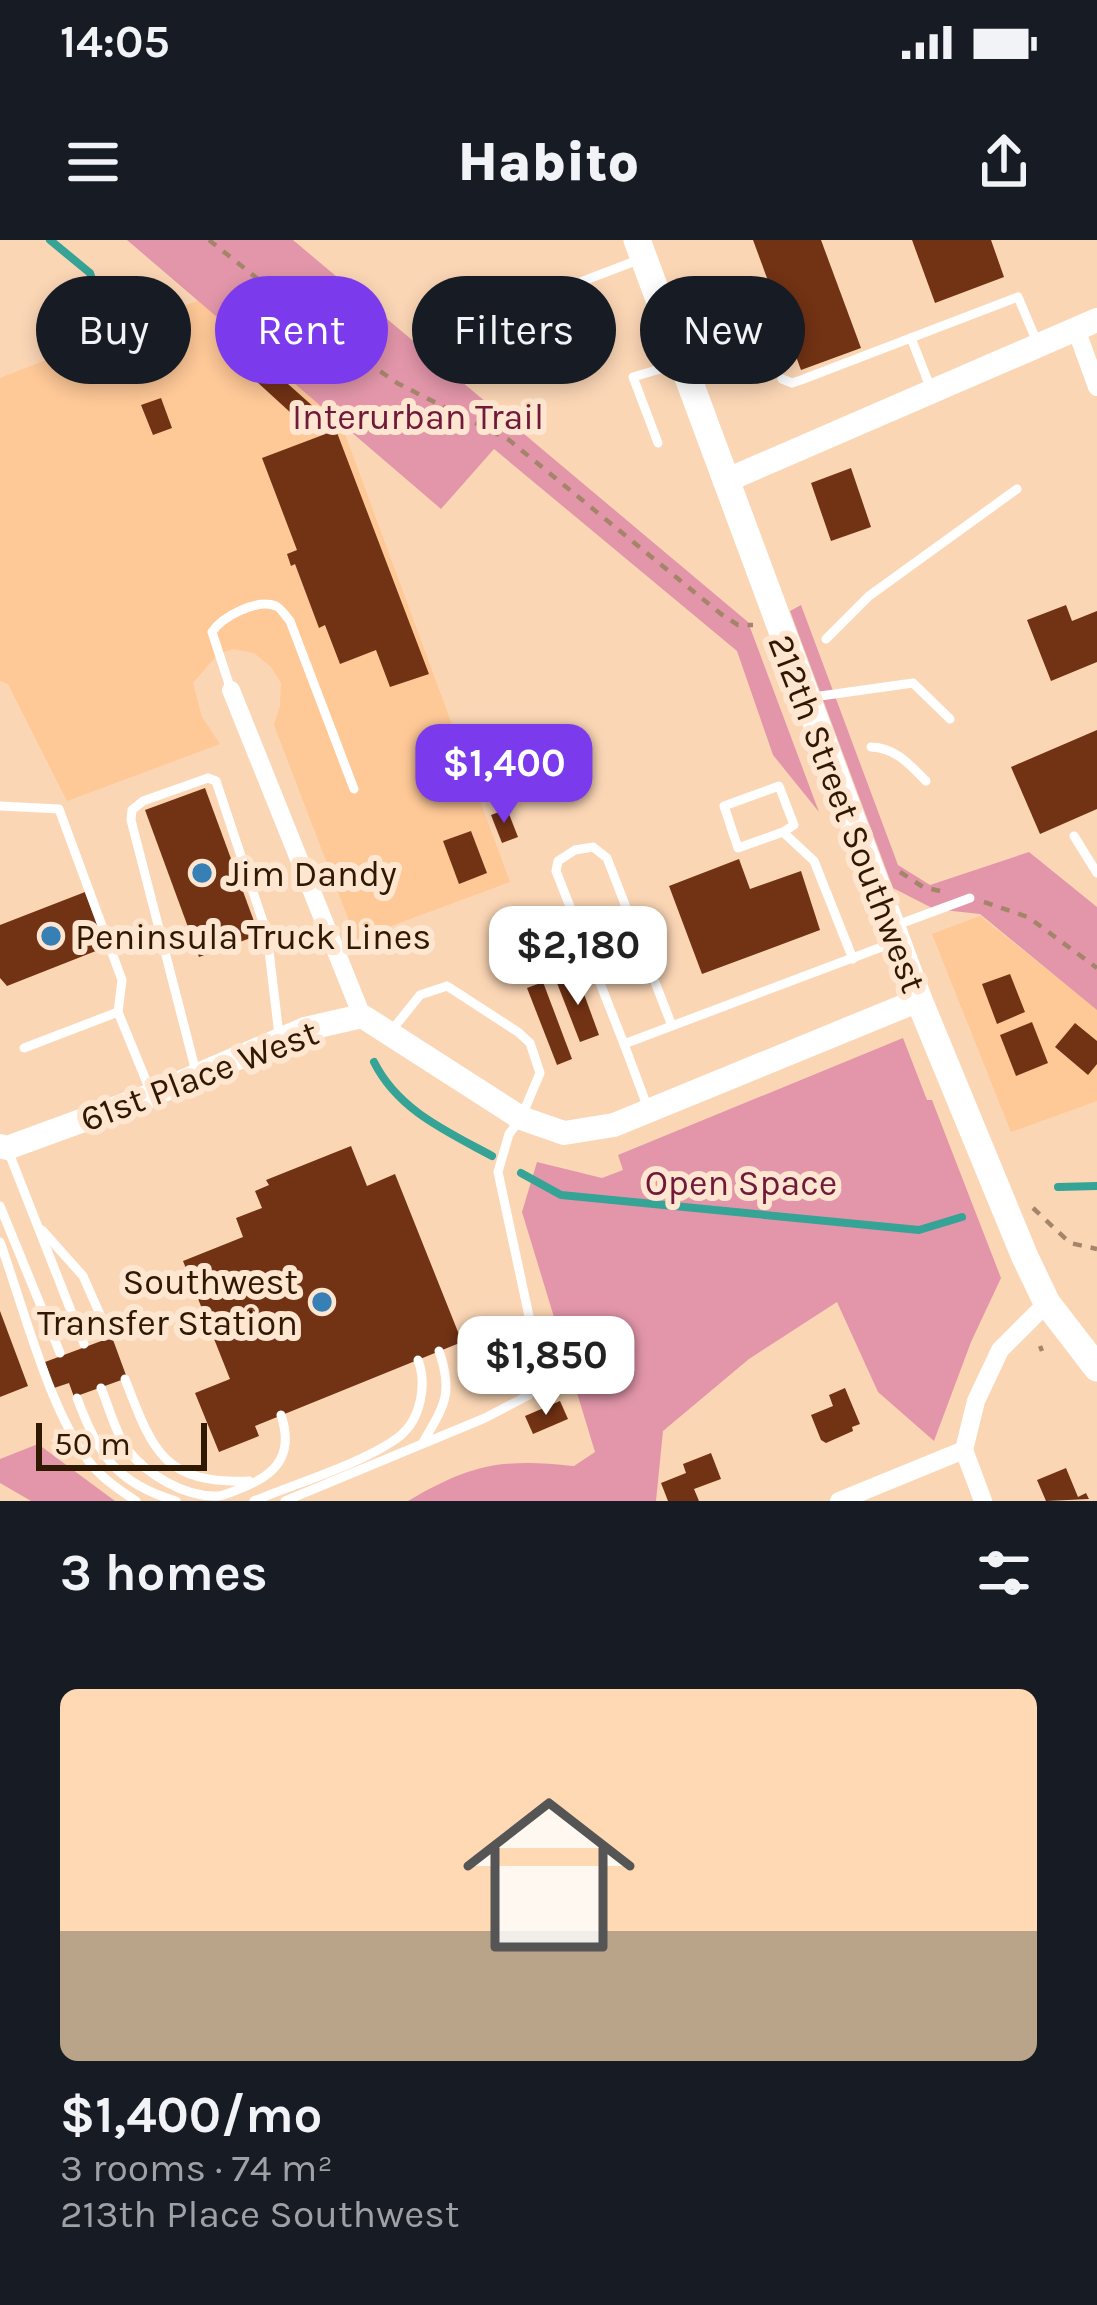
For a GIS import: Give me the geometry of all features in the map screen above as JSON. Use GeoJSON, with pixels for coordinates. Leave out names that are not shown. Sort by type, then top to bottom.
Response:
{"type":"FeatureCollection","features":[{"type":"Feature","properties":{"kind":"main road","name":"212th Street Southwest"},"geometry":{"type":"LineString","coordinates":[[690,384],[919,1000],[1047,1303],[1097,1368]]}},
{"type":"Feature","properties":{"kind":"street"},"geometry":{"type":"LineString","coordinates":[[725,481],[1086,324],[1097,387]]}},
{"type":"Feature","properties":{"kind":"street"},"geometry":{"type":"LineString","coordinates":[[231,690],[362,1016]]}},
{"type":"Feature","properties":{"kind":"street","name":"61st Place West"},"geometry":{"type":"LineString","coordinates":[[3,1147],[152,1094],[305,1029],[362,1016],[521,1118],[565,1133],[614,1125],[919,1000]]}},
{"type":"Feature","properties":{"kind":"street"},"geometry":{"type":"LineString","coordinates":[[983,1501],[964,1450],[976,1401],[1000,1350],[1047,1303]]}},
{"type":"Feature","properties":{"kind":"street"},"geometry":{"type":"LineString","coordinates":[[839,1501],[964,1450]]}},
{"type":"Feature","properties":{"kind":"lane"},"geometry":{"type":"LineString","coordinates":[[578,276],[640,249]]}},
{"type":"Feature","properties":{"kind":"lane"},"geometry":{"type":"LineString","coordinates":[[805,378],[1018,297],[1038,345]]}},
{"type":"Feature","properties":{"kind":"lane"},"geometry":{"type":"LineString","coordinates":[[911,338],[932,391]]}},
{"type":"Feature","properties":{"kind":"lane"},"geometry":{"type":"LineString","coordinates":[[640,375],[633,377],[658,443]]}},
{"type":"Feature","properties":{"kind":"lane"},"geometry":{"type":"LineString","coordinates":[[826,639],[869,596],[1017,489]]}},
{"type":"Feature","properties":{"kind":"lane"},"geometry":{"type":"LineString","coordinates":[[231,690],[212,632],[221,618],[240,610],[279,607],[290,621],[354,789]]}},
{"type":"Feature","properties":{"kind":"lane"},"geometry":{"type":"LineString","coordinates":[[808,698],[913,683],[950,719]]}},
{"type":"Feature","properties":{"kind":"lane"},"geometry":{"type":"LineString","coordinates":[[871,747],[904,758],[926,781]]}},
{"type":"Feature","properties":{"kind":"lane"},"geometry":{"type":"LineString","coordinates":[[197,1075],[131,820],[132,810],[142,801],[208,778],[215,781],[268,938],[280,1040]]}},
{"type":"Feature","properties":{"kind":"lane"},"geometry":{"type":"LineString","coordinates":[[779,786],[794,825],[783,832],[738,848],[724,806],[779,786]]}},
{"type":"Feature","properties":{"kind":"lane"},"geometry":{"type":"LineString","coordinates":[[0,806],[59,809],[122,980],[118,1012],[152,1094]]}},
{"type":"Feature","properties":{"kind":"lane"},"geometry":{"type":"LineString","coordinates":[[783,832],[814,861],[853,959]]}},
{"type":"Feature","properties":{"kind":"lane"},"geometry":{"type":"LineString","coordinates":[[1074,836],[1097,873]]}},
{"type":"Feature","properties":{"kind":"lane"},"geometry":{"type":"LineString","coordinates":[[649,1111],[556,872],[559,861],[575,850],[592,847],[607,858],[672,1026]]}},
{"type":"Feature","properties":{"kind":"lane"},"geometry":{"type":"LineString","coordinates":[[624,1044],[853,959],[970,898]]}},
{"type":"Feature","properties":{"kind":"lane"},"geometry":{"type":"LineString","coordinates":[[285,1501],[529,1395],[538,1358],[498,1172],[509,1134],[540,1073],[530,1043],[453,988],[439,987],[421,995],[389,1034]]}},
{"type":"Feature","properties":{"kind":"lane"},"geometry":{"type":"LineString","coordinates":[[24,1048],[118,1012]]}},
{"type":"Feature","properties":{"kind":"lane"},"geometry":{"type":"LineString","coordinates":[[3,1147],[84,1344]]}},
{"type":"Feature","properties":{"kind":"lane"},"geometry":{"type":"LineString","coordinates":[[0,1206],[60,1354]]}},
{"type":"Feature","properties":{"kind":"lane"},"geometry":{"type":"LineString","coordinates":[[39,1228],[82,1276],[110,1335]]}},
{"type":"Feature","properties":{"kind":"lane"},"geometry":{"type":"LineString","coordinates":[[0,1242],[70,1428],[106,1480],[136,1501]]}},
{"type":"Feature","properties":{"kind":"lane"},"geometry":{"type":"LineString","coordinates":[[422,1444],[442,1410],[449,1379],[439,1351]]}},
{"type":"Feature","properties":{"kind":"lane"},"geometry":{"type":"LineString","coordinates":[[254,1501],[402,1435],[418,1408],[425,1378],[418,1360]]}},
{"type":"Feature","properties":{"kind":"lane"},"geometry":{"type":"LineString","coordinates":[[125,1379],[139,1417],[170,1466],[197,1480],[260,1480]]}},
{"type":"Feature","properties":{"kind":"lane"},"geometry":{"type":"LineString","coordinates":[[101,1388],[125,1446],[145,1467],[176,1487],[218,1496],[260,1480],[283,1457],[289,1437],[281,1415]]}},
{"type":"Feature","properties":{"kind":"lane"},"geometry":{"type":"LineString","coordinates":[[77,1398],[112,1469],[143,1491],[176,1501]]}},
{"type":"Feature","properties":{"kind":"path"},"geometry":{"type":"LineString","coordinates":[[209,240],[397,383],[509,440],[721,614],[737,625],[759,624]]}},
{"type":"Feature","properties":{"kind":"path"},"geometry":{"type":"LineString","coordinates":[[897,869],[922,887],[1028,917],[1097,968]]}},
{"type":"Feature","properties":{"kind":"path"},"geometry":{"type":"LineString","coordinates":[[1033,1208],[1070,1243],[1097,1249]]}},
{"type":"Feature","properties":{"kind":"shaded area"},"geometry":{"type":"Polygon","coordinates":[[[207,297],[215,304],[215,384],[308,384],[335,407],[510,882],[356,939],[274,725],[281,683],[254,653],[233,649],[218,654],[193,683],[202,717],[220,744],[67,801],[8,684],[0,681],[0,378],[36,364],[36,384],[191,384],[191,303],[207,297]]]}},
{"type":"Feature","properties":{"kind":"shaded area"},"geometry":{"type":"Polygon","coordinates":[[[980,916],[1097,1009],[1097,1101],[1011,1132],[932,934],[980,916]]]}},
{"type":"Feature","properties":{"kind":"green space","name":"Interurban Trail"},"geometry":{"type":"Polygon","coordinates":[[[127,240],[293,240],[336,276],[215,276],[215,315],[191,295],[191,276],[169,276],[127,240]]]}},
{"type":"Feature","properties":{"kind":"green space","name":"Interurban Trail"},"geometry":{"type":"Polygon","coordinates":[[[388,320],[412,340],[412,384],[465,384],[748,622],[819,812],[773,755],[737,651],[494,449],[441,509],[295,384],[388,384],[388,320]]]}},
{"type":"Feature","properties":{"kind":"green space"},"geometry":{"type":"Polygon","coordinates":[[[801,605],[898,865],[930,885],[1029,852],[1097,907],[1097,1010],[980,914],[934,909],[893,888],[790,611],[801,605]]]}},
{"type":"Feature","properties":{"kind":"green space","name":"Open Space"},"geometry":{"type":"Polygon","coordinates":[[[903,1038],[1001,1278],[934,1441],[878,1392],[837,1302],[749,1359],[663,1431],[656,1501],[408,1501],[450,1479],[488,1467],[574,1466],[595,1452],[522,1212],[537,1162],[602,1178],[623,1170],[618,1155],[903,1038]]]}},
{"type":"Feature","properties":{"kind":"green space"},"geometry":{"type":"Polygon","coordinates":[[[38,1444],[115,1501],[31,1501],[0,1483],[0,1459],[38,1444]]]}},
{"type":"Feature","properties":{"kind":"building"},"geometry":{"type":"Polygon","coordinates":[[[753,240],[821,240],[861,348],[805,369],[805,276],[766,276],[753,240]]]}},
{"type":"Feature","properties":{"kind":"building"},"geometry":{"type":"Polygon","coordinates":[[[912,240],[991,240],[1004,277],[935,303],[912,240]]]}},
{"type":"Feature","properties":{"kind":"building"},"geometry":{"type":"Polygon","coordinates":[[[259,384],[288,384],[316,409],[303,424],[259,384]]]}},
{"type":"Feature","properties":{"kind":"building"},"geometry":{"type":"Polygon","coordinates":[[[161,398],[172,428],[153,435],[141,405],[161,398]]]}},
{"type":"Feature","properties":{"kind":"building"},"geometry":{"type":"Polygon","coordinates":[[[336,430],[429,674],[390,687],[376,650],[340,664],[325,625],[319,628],[295,564],[291,566],[287,554],[297,550],[262,458],[336,430]]]}},
{"type":"Feature","properties":{"kind":"building"},"geometry":{"type":"Polygon","coordinates":[[[851,468],[871,527],[831,541],[811,483],[851,468]]]}},
{"type":"Feature","properties":{"kind":"building"},"geometry":{"type":"Polygon","coordinates":[[[1066,605],[1072,621],[1097,611],[1097,662],[1051,681],[1027,620],[1066,605]]]}},
{"type":"Feature","properties":{"kind":"building"},"geometry":{"type":"Polygon","coordinates":[[[1097,730],[1097,809],[1040,834],[1011,767],[1097,730]]]}},
{"type":"Feature","properties":{"kind":"building","name":"Jim Dandy"},"geometry":{"type":"Polygon","coordinates":[[[205,788],[259,935],[199,957],[145,810],[205,788]]]}},
{"type":"Feature","properties":{"kind":"building"},"geometry":{"type":"Polygon","coordinates":[[[507,809],[518,837],[502,843],[491,815],[507,809]]]}},
{"type":"Feature","properties":{"kind":"building"},"geometry":{"type":"Polygon","coordinates":[[[471,831],[487,873],[459,884],[443,841],[471,831]]]}},
{"type":"Feature","properties":{"kind":"building"},"geometry":{"type":"Polygon","coordinates":[[[739,859],[750,889],[801,871],[820,930],[702,974],[669,886],[739,859]]]}},
{"type":"Feature","properties":{"kind":"building","name":"Peninsula Truck Lines"},"geometry":{"type":"Polygon","coordinates":[[[85,892],[106,947],[7,986],[0,978],[0,925],[85,892]]]}},
{"type":"Feature","properties":{"kind":"building"},"geometry":{"type":"Polygon","coordinates":[[[1010,974],[1025,1012],[997,1024],[982,984],[1010,974]]]}},
{"type":"Feature","properties":{"kind":"building"},"geometry":{"type":"Polygon","coordinates":[[[577,975],[599,1035],[580,1042],[557,983],[577,975]]]}},
{"type":"Feature","properties":{"kind":"building"},"geometry":{"type":"Polygon","coordinates":[[[543,982],[572,1059],[557,1065],[527,988],[543,982]]]}},
{"type":"Feature","properties":{"kind":"building"},"geometry":{"type":"Polygon","coordinates":[[[1032,1022],[1048,1063],[1016,1076],[1000,1035],[1032,1022]]]}},
{"type":"Feature","properties":{"kind":"building"},"geometry":{"type":"Polygon","coordinates":[[[1075,1023],[1097,1041],[1097,1064],[1088,1075],[1055,1047],[1075,1023]]]}},
{"type":"Feature","properties":{"kind":"building","name":"Southwest Transfer Station"},"geometry":{"type":"Polygon","coordinates":[[[351,1146],[367,1186],[395,1174],[462,1342],[255,1426],[259,1436],[219,1452],[195,1393],[230,1379],[183,1261],[243,1237],[236,1218],[262,1208],[255,1191],[269,1185],[266,1180],[351,1146]]]}},
{"type":"Feature","properties":{"kind":"building"},"geometry":{"type":"Polygon","coordinates":[[[0,1311],[28,1386],[0,1397],[0,1311]]]}},
{"type":"Feature","properties":{"kind":"building"},"geometry":{"type":"Polygon","coordinates":[[[112,1337],[127,1378],[74,1397],[69,1383],[54,1388],[45,1362],[112,1337]]]}},
{"type":"Feature","properties":{"kind":"building"},"geometry":{"type":"Polygon","coordinates":[[[845,1388],[860,1424],[826,1443],[811,1415],[833,1406],[829,1395],[845,1388]]]}},
{"type":"Feature","properties":{"kind":"building"},"geometry":{"type":"Polygon","coordinates":[[[560,1401],[568,1419],[533,1434],[525,1416],[560,1401]]]}},
{"type":"Feature","properties":{"kind":"building"},"geometry":{"type":"Polygon","coordinates":[[[711,1453],[721,1479],[694,1489],[699,1501],[668,1501],[661,1483],[686,1473],[683,1464],[711,1453]]]}},
{"type":"Feature","properties":{"kind":"building"},"geometry":{"type":"Polygon","coordinates":[[[1066,1468],[1078,1497],[1086,1493],[1089,1499],[1046,1501],[1037,1480],[1066,1468]]]}},
{"type":"Feature","properties":{"kind":"waterway"},"geometry":{"type":"LineString","coordinates":[[50,240],[91,276]]}},
{"type":"Feature","properties":{"kind":"waterway"},"geometry":{"type":"LineString","coordinates":[[374,1062],[410,1106],[492,1156]]}},
{"type":"Feature","properties":{"kind":"waterway"},"geometry":{"type":"LineString","coordinates":[[521,1173],[561,1195],[919,1230],[962,1217]]}},
{"type":"Feature","properties":{"kind":"waterway"},"geometry":{"type":"LineString","coordinates":[[1058,1187],[1097,1186]]}},
{"type":"Feature","properties":{"kind":"place","name":"Jim Dandy"},"geometry":{"type":"Point","coordinates":[202,873]}},
{"type":"Feature","properties":{"kind":"place","name":"Peninsula Truck Lines"},"geometry":{"type":"Point","coordinates":[51,936]}},
{"type":"Feature","properties":{"kind":"place","name":"Southwest Transfer Station"},"geometry":{"type":"Point","coordinates":[322,1302]}}]}
